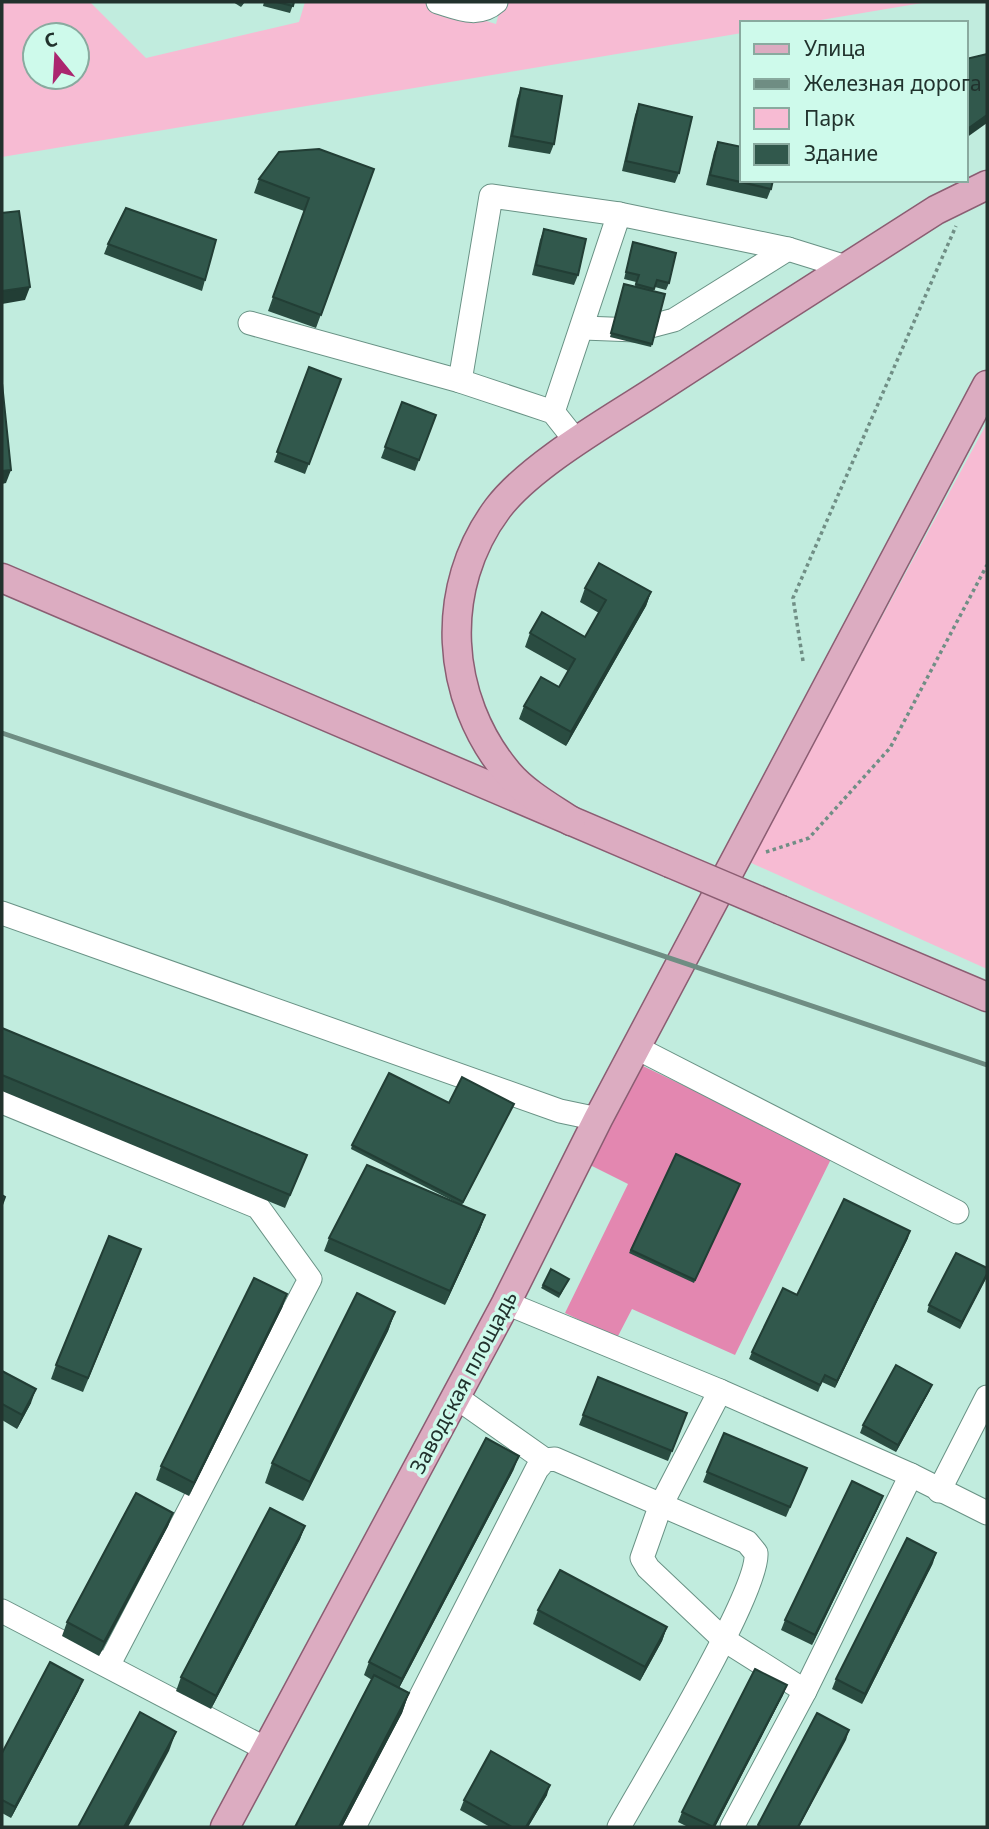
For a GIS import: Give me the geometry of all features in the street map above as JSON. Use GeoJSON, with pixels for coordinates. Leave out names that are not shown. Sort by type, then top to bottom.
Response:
{"type":"FeatureCollection","features":[{"type":"Feature","properties":{"kind":"main road"},"geometry":{"type":"LineString","coordinates":[[572,821],[509,775],[491,750],[464,691],[456,658],[456,615],[469,566],[498,508],[576,441],[936,210],[979,189]]}},
{"type":"Feature","properties":{"kind":"main road","name":"Заводская площадь"},"geometry":{"type":"LineString","coordinates":[[225,1827],[506,1303],[598,1119],[987,386]]}},
{"type":"Feature","properties":{"kind":"main road"},"geometry":{"type":"LineString","coordinates":[[2,578],[987,997]]}},
{"type":"Feature","properties":{"kind":"street"},"geometry":{"type":"LineString","coordinates":[[438,2],[475,11],[484,10],[496,2]]}},
{"type":"Feature","properties":{"kind":"street"},"geometry":{"type":"LineString","coordinates":[[460,381],[491,195],[619,214],[788,249],[846,267]]}},
{"type":"Feature","properties":{"kind":"street"},"geometry":{"type":"LineString","coordinates":[[553,412],[619,214]]}},
{"type":"Feature","properties":{"kind":"street"},"geometry":{"type":"LineString","coordinates":[[583,328],[636,330],[674,320],[788,249]]}},
{"type":"Feature","properties":{"kind":"street"},"geometry":{"type":"LineString","coordinates":[[250,323],[460,381],[553,412],[576,441]]}},
{"type":"Feature","properties":{"kind":"street"},"geometry":{"type":"LineString","coordinates":[[2,913],[560,1111],[598,1119]]}},
{"type":"Feature","properties":{"kind":"street"},"geometry":{"type":"LineString","coordinates":[[637,1048],[957,1213]]}},
{"type":"Feature","properties":{"kind":"street"},"geometry":{"type":"LineString","coordinates":[[2,1101],[258,1207],[310,1279],[109,1664]]}},
{"type":"Feature","properties":{"kind":"street"},"geometry":{"type":"LineString","coordinates":[[506,1303],[720,1391],[911,1475],[987,1513]]}},
{"type":"Feature","properties":{"kind":"street"},"geometry":{"type":"LineString","coordinates":[[720,1391],[660,1507],[642,1553],[645,1564],[723,1639],[805,1691]]}},
{"type":"Feature","properties":{"kind":"street"},"geometry":{"type":"LineString","coordinates":[[456,1396],[545,1460],[555,1459],[660,1507],[747,1542],[756,1553],[754,1571],[723,1639],[619,1827]]}},
{"type":"Feature","properties":{"kind":"street"},"geometry":{"type":"LineString","coordinates":[[939,1491],[987,1397]]}},
{"type":"Feature","properties":{"kind":"street"},"geometry":{"type":"LineString","coordinates":[[354,1827],[537,1469],[545,1460]]}},
{"type":"Feature","properties":{"kind":"street"},"geometry":{"type":"LineString","coordinates":[[732,1827],[805,1691],[911,1475]]}},
{"type":"Feature","properties":{"kind":"street"},"geometry":{"type":"LineString","coordinates":[[2,1611],[109,1664],[265,1749]]}},
{"type":"Feature","properties":{"kind":"path"},"geometry":{"type":"LineString","coordinates":[[803,661],[793,598],[979,189]]}},
{"type":"Feature","properties":{"kind":"path"},"geometry":{"type":"LineString","coordinates":[[765,852],[809,838],[890,748],[987,565]]}},
{"type":"Feature","properties":{"kind":"green space"},"geometry":{"type":"Polygon","coordinates":[[[2,2],[90,2],[146,58],[299,22],[305,2],[423,2],[496,24],[502,2],[928,2],[815,21],[740,21],[740,33],[2,157],[2,2]]]}},
{"type":"Feature","properties":{"kind":"green space"},"geometry":{"type":"Polygon","coordinates":[[[987,423],[987,969],[749,862],[987,423]]]}},
{"type":"Feature","properties":{"kind":"shaded area"},"geometry":{"type":"Polygon","coordinates":[[[643,1066],[832,1157],[735,1355],[632,1309],[617,1338],[565,1313],[628,1184],[590,1165],[643,1066]]]}},
{"type":"Feature","properties":{"kind":"building"},"geometry":{"type":"Polygon","coordinates":[[[277,2],[294,2],[293,6],[277,2]]]}},
{"type":"Feature","properties":{"kind":"building"},"geometry":{"type":"Polygon","coordinates":[[[987,54],[987,115],[968,129],[968,59],[987,54]]]}},
{"type":"Feature","properties":{"kind":"building"},"geometry":{"type":"Polygon","coordinates":[[[521,88],[562,96],[554,144],[512,136],[521,88]]]}},
{"type":"Feature","properties":{"kind":"building"},"geometry":{"type":"Polygon","coordinates":[[[639,104],[692,117],[679,173],[626,161],[639,104]]]}},
{"type":"Feature","properties":{"kind":"building"},"geometry":{"type":"Polygon","coordinates":[[[718,142],[740,147],[740,182],[710,175],[718,142]]]}},
{"type":"Feature","properties":{"kind":"building"},"geometry":{"type":"Polygon","coordinates":[[[319,149],[374,169],[321,315],[273,297],[309,198],[259,179],[279,152],[319,149]]]}},
{"type":"Feature","properties":{"kind":"building"},"geometry":{"type":"Polygon","coordinates":[[[740,182],[773,182],[771,189],[740,182]]]}},
{"type":"Feature","properties":{"kind":"building"},"geometry":{"type":"Polygon","coordinates":[[[126,208],[216,240],[205,280],[108,244],[126,208]]]}},
{"type":"Feature","properties":{"kind":"building"},"geometry":{"type":"Polygon","coordinates":[[[19,211],[30,287],[2,291],[2,213],[19,211]]]}},
{"type":"Feature","properties":{"kind":"building"},"geometry":{"type":"Polygon","coordinates":[[[544,229],[586,239],[578,275],[536,265],[544,229]]]}},
{"type":"Feature","properties":{"kind":"building"},"geometry":{"type":"Polygon","coordinates":[[[633,242],[676,253],[669,283],[657,280],[654,289],[636,284],[639,275],[626,272],[633,242]]]}},
{"type":"Feature","properties":{"kind":"building"},"geometry":{"type":"Polygon","coordinates":[[[624,284],[665,294],[652,344],[611,333],[624,284]]]}},
{"type":"Feature","properties":{"kind":"building"},"geometry":{"type":"Polygon","coordinates":[[[309,367],[341,379],[309,464],[277,452],[309,367]]]}},
{"type":"Feature","properties":{"kind":"building"},"geometry":{"type":"Polygon","coordinates":[[[2,383],[11,470],[2,471],[2,383]]]}},
{"type":"Feature","properties":{"kind":"building"},"geometry":{"type":"Polygon","coordinates":[[[402,402],[436,415],[419,460],[385,447],[402,402]]]}},
{"type":"Feature","properties":{"kind":"building"},"geometry":{"type":"Polygon","coordinates":[[[599,563],[651,592],[571,732],[524,706],[541,677],[559,687],[575,659],[530,633],[542,612],[585,637],[606,600],[585,588],[599,563]]]}},
{"type":"Feature","properties":{"kind":"building"},"geometry":{"type":"Polygon","coordinates":[[[2,1028],[307,1155],[290,1195],[2,1075],[2,1028]]]}},
{"type":"Feature","properties":{"kind":"building"},"geometry":{"type":"Polygon","coordinates":[[[389,1073],[449,1103],[462,1077],[514,1104],[463,1202],[352,1145],[389,1073]]]}},
{"type":"Feature","properties":{"kind":"building"},"geometry":{"type":"Polygon","coordinates":[[[676,1154],[740,1184],[695,1280],[631,1250],[676,1154]]]}},
{"type":"Feature","properties":{"kind":"building"},"geometry":{"type":"Polygon","coordinates":[[[367,1165],[485,1215],[450,1291],[329,1238],[367,1165]]]}},
{"type":"Feature","properties":{"kind":"building"},"geometry":{"type":"Polygon","coordinates":[[[844,1199],[910,1231],[837,1381],[825,1375],[820,1385],[752,1352],[783,1288],[797,1295],[844,1199]]]}},
{"type":"Feature","properties":{"kind":"building"},"geometry":{"type":"Polygon","coordinates":[[[109,1236],[141,1249],[88,1378],[56,1365],[109,1236]]]}},
{"type":"Feature","properties":{"kind":"building"},"geometry":{"type":"Polygon","coordinates":[[[956,1253],[987,1268],[987,1274],[962,1322],[929,1305],[956,1253]]]}},
{"type":"Feature","properties":{"kind":"building"},"geometry":{"type":"Polygon","coordinates":[[[551,1269],[569,1279],[560,1294],[543,1285],[551,1269]]]}},
{"type":"Feature","properties":{"kind":"building"},"geometry":{"type":"Polygon","coordinates":[[[254,1278],[287,1294],[194,1483],[161,1466],[254,1278]]]}},
{"type":"Feature","properties":{"kind":"building"},"geometry":{"type":"Polygon","coordinates":[[[357,1293],[395,1312],[310,1482],[272,1463],[357,1293]]]}},
{"type":"Feature","properties":{"kind":"building"},"geometry":{"type":"Polygon","coordinates":[[[896,1365],[932,1385],[898,1445],[863,1425],[896,1365]]]}},
{"type":"Feature","properties":{"kind":"building"},"geometry":{"type":"Polygon","coordinates":[[[2,1371],[36,1389],[22,1415],[2,1404],[2,1371]]]}},
{"type":"Feature","properties":{"kind":"building"},"geometry":{"type":"Polygon","coordinates":[[[598,1377],[687,1413],[672,1451],[583,1415],[598,1377]]]}},
{"type":"Feature","properties":{"kind":"building"},"geometry":{"type":"Polygon","coordinates":[[[724,1433],[807,1468],[790,1507],[707,1472],[724,1433]]]}},
{"type":"Feature","properties":{"kind":"building"},"geometry":{"type":"Polygon","coordinates":[[[486,1438],[519,1456],[402,1679],[369,1662],[486,1438]]]}},
{"type":"Feature","properties":{"kind":"building"},"geometry":{"type":"Polygon","coordinates":[[[852,1481],[883,1496],[815,1635],[785,1620],[852,1481]]]}},
{"type":"Feature","properties":{"kind":"building"},"geometry":{"type":"Polygon","coordinates":[[[136,1493],[173,1513],[104,1642],[67,1622],[136,1493]]]}},
{"type":"Feature","properties":{"kind":"building"},"geometry":{"type":"Polygon","coordinates":[[[270,1508],[305,1526],[216,1696],[181,1677],[270,1508]]]}},
{"type":"Feature","properties":{"kind":"building"},"geometry":{"type":"Polygon","coordinates":[[[907,1538],[936,1553],[865,1694],[836,1679],[907,1538]]]}},
{"type":"Feature","properties":{"kind":"building"},"geometry":{"type":"Polygon","coordinates":[[[560,1570],[667,1627],[645,1667],[538,1610],[560,1570]]]}},
{"type":"Feature","properties":{"kind":"building"},"geometry":{"type":"Polygon","coordinates":[[[50,1662],[83,1680],[15,1807],[2,1800],[2,1753],[50,1662]]]}},
{"type":"Feature","properties":{"kind":"building"},"geometry":{"type":"Polygon","coordinates":[[[755,1669],[787,1685],[713,1827],[682,1812],[755,1669]]]}},
{"type":"Feature","properties":{"kind":"building"},"geometry":{"type":"Polygon","coordinates":[[[374,1675],[409,1693],[339,1827],[295,1827],[374,1675]]]}},
{"type":"Feature","properties":{"kind":"building"},"geometry":{"type":"Polygon","coordinates":[[[140,1712],[176,1732],[124,1827],[78,1827],[140,1712]]]}},
{"type":"Feature","properties":{"kind":"building"},"geometry":{"type":"Polygon","coordinates":[[[817,1713],[849,1730],[798,1827],[761,1827],[758,1825],[817,1713]]]}},
{"type":"Feature","properties":{"kind":"building"},"geometry":{"type":"Polygon","coordinates":[[[491,1751],[550,1785],[526,1827],[512,1827],[464,1800],[491,1751]]]}},
{"type":"Feature","properties":{"kind":"railway"},"geometry":{"type":"LineString","coordinates":[[2,733],[987,1065]]}}]}
